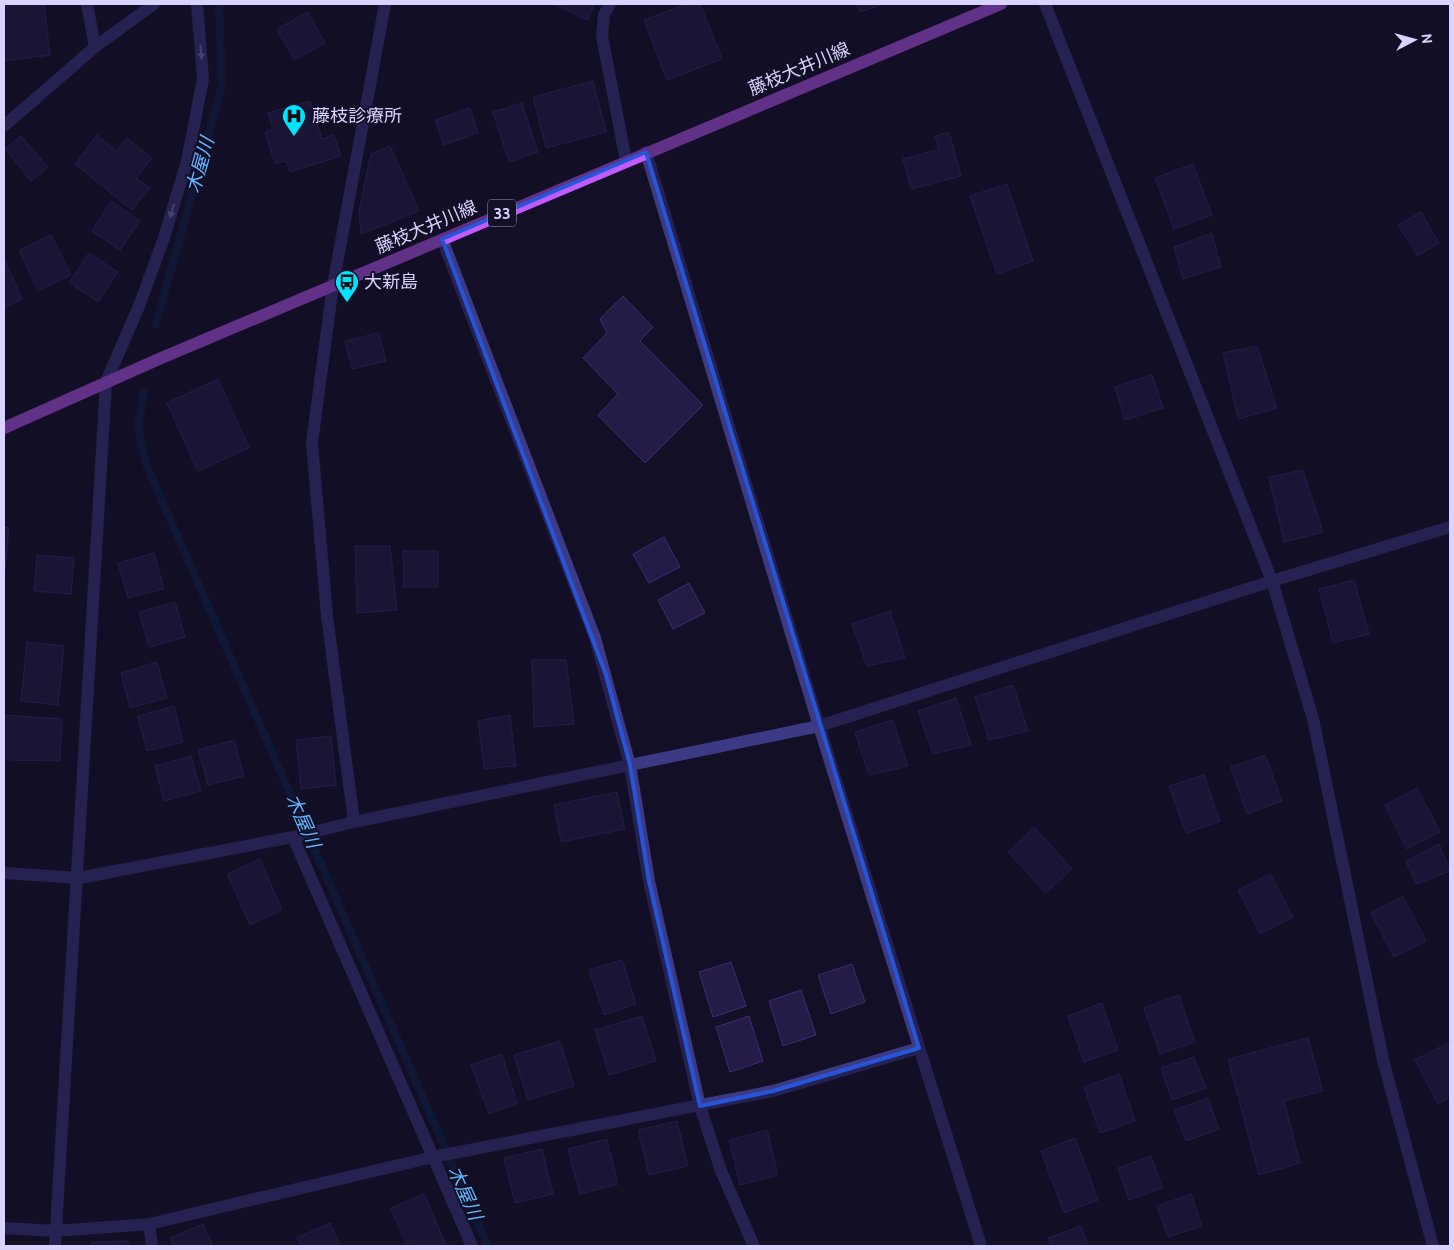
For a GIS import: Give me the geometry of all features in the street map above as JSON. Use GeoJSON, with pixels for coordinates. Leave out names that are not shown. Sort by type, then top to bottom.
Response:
{"type":"FeatureCollection","features":[{"type":"Feature","properties":{"kind":"main road","name":"藤枝大井川線"},"geometry":{"type":"LineString","coordinates":[[4,428],[106,382],[333,285],[1001,4]]}},
{"type":"Feature","properties":{"kind":"street"},"geometry":{"type":"LineString","coordinates":[[87,4],[95,47]]}},
{"type":"Feature","properties":{"kind":"street"},"geometry":{"type":"LineString","coordinates":[[4,126],[95,47],[154,4]]}},
{"type":"Feature","properties":{"kind":"street"},"geometry":{"type":"LineString","coordinates":[[56,1246],[79,878],[106,382],[139,306],[164,238],[187,161],[203,79],[197,4]]}},
{"type":"Feature","properties":{"kind":"street"},"geometry":{"type":"LineString","coordinates":[[354,822],[327,616],[312,442],[333,285],[384,4]]}},
{"type":"Feature","properties":{"kind":"street"},"geometry":{"type":"LineString","coordinates":[[610,4],[604,15],[602,36],[626,161]]}},
{"type":"Feature","properties":{"kind":"street"},"geometry":{"type":"LineString","coordinates":[[1045,4],[1272,581],[1313,719],[1383,1060],[1433,1246]]}},
{"type":"Feature","properties":{"kind":"street"},"geometry":{"type":"LineString","coordinates":[[646,152],[819,726],[981,1246]]}},
{"type":"Feature","properties":{"kind":"street"},"geometry":{"type":"LineString","coordinates":[[442,239],[595,638],[630,765],[649,881],[700,1106],[721,1171],[754,1246]]}},
{"type":"Feature","properties":{"kind":"street"},"geometry":{"type":"LineString","coordinates":[[4,873],[79,878],[297,836],[354,822],[819,726],[1272,581],[1450,528]]}},
{"type":"Feature","properties":{"kind":"street"},"geometry":{"type":"LineString","coordinates":[[297,836],[437,1157],[472,1246]]}},
{"type":"Feature","properties":{"kind":"street"},"geometry":{"type":"LineString","coordinates":[[4,1228],[56,1231],[150,1224],[459,1152],[773,1091],[919,1048]]}},
{"type":"Feature","properties":{"kind":"street"},"geometry":{"type":"LineString","coordinates":[[150,1224],[152,1246]]}},
{"type":"Feature","properties":{"kind":"highlighted area"},"geometry":{"type":"Polygon","coordinates":[[[646,152],[919,1048],[773,1091],[700,1106],[649,881],[630,765],[606,675],[442,239],[646,152]]]}},
{"type":"Feature","properties":{"kind":"building"},"geometry":{"type":"Polygon","coordinates":[[[4,4],[44,4],[50,55],[4,61],[4,4]]]}},
{"type":"Feature","properties":{"kind":"building"},"geometry":{"type":"Polygon","coordinates":[[[554,4],[595,4],[587,20],[554,4]]]}},
{"type":"Feature","properties":{"kind":"building"},"geometry":{"type":"Polygon","coordinates":[[[686,4],[700,4],[722,59],[667,80],[644,20],[686,4]]]}},
{"type":"Feature","properties":{"kind":"building"},"geometry":{"type":"Polygon","coordinates":[[[857,4],[883,4],[860,12],[857,4]]]}},
{"type":"Feature","properties":{"kind":"building"},"geometry":{"type":"Polygon","coordinates":[[[308,12],[325,43],[294,60],[277,29],[308,12]]]}},
{"type":"Feature","properties":{"kind":"building"},"geometry":{"type":"Polygon","coordinates":[[[593,81],[606,132],[546,148],[533,97],[593,81]]]}},
{"type":"Feature","properties":{"kind":"building"},"geometry":{"type":"Polygon","coordinates":[[[310,101],[322,139],[334,135],[341,156],[290,172],[286,161],[275,164],[265,132],[273,129],[268,113],[310,101]]]}},
{"type":"Feature","properties":{"kind":"building"},"geometry":{"type":"Polygon","coordinates":[[[522,103],[538,152],[509,162],[493,112],[522,103]]]}},
{"type":"Feature","properties":{"kind":"building"},"geometry":{"type":"Polygon","coordinates":[[[470,108],[478,133],[444,145],[435,120],[470,108]]]}},
{"type":"Feature","properties":{"kind":"building"},"geometry":{"type":"Polygon","coordinates":[[[949,132],[961,176],[911,189],[903,159],[939,149],[935,136],[949,132]]]}},
{"type":"Feature","properties":{"kind":"building"},"geometry":{"type":"Polygon","coordinates":[[[97,135],[116,151],[127,138],[152,158],[136,178],[150,188],[132,210],[75,164],[97,135]]]}},
{"type":"Feature","properties":{"kind":"building"},"geometry":{"type":"Polygon","coordinates":[[[21,136],[48,167],[31,181],[5,149],[21,136]]]}},
{"type":"Feature","properties":{"kind":"building"},"geometry":{"type":"Polygon","coordinates":[[[390,146],[419,211],[361,234],[359,211],[371,154],[390,146]]]}},
{"type":"Feature","properties":{"kind":"building"},"geometry":{"type":"Polygon","coordinates":[[[1193,164],[1212,215],[1174,229],[1155,178],[1193,164]]]}},
{"type":"Feature","properties":{"kind":"building"},"geometry":{"type":"Polygon","coordinates":[[[1007,184],[1033,261],[997,274],[970,196],[1007,184]]]}},
{"type":"Feature","properties":{"kind":"building"},"geometry":{"type":"Polygon","coordinates":[[[111,201],[140,221],[120,250],[92,231],[111,201]]]}},
{"type":"Feature","properties":{"kind":"building"},"geometry":{"type":"Polygon","coordinates":[[[1421,212],[1439,243],[1418,256],[1398,225],[1421,212]]]}},
{"type":"Feature","properties":{"kind":"building"},"geometry":{"type":"Polygon","coordinates":[[[1212,233],[1221,267],[1183,279],[1174,247],[1212,233]]]}},
{"type":"Feature","properties":{"kind":"building"},"geometry":{"type":"Polygon","coordinates":[[[51,235],[71,275],[38,291],[19,250],[51,235]]]}},
{"type":"Feature","properties":{"kind":"building"},"geometry":{"type":"Polygon","coordinates":[[[89,253],[118,272],[98,302],[69,282],[89,253]]]}},
{"type":"Feature","properties":{"kind":"building"},"geometry":{"type":"Polygon","coordinates":[[[4,259],[22,299],[4,308],[4,259]]]}},
{"type":"Feature","properties":{"kind":"building"},"geometry":{"type":"Polygon","coordinates":[[[623,296],[653,327],[640,341],[703,405],[645,463],[598,415],[618,394],[583,358],[607,333],[600,319],[623,296]]]}},
{"type":"Feature","properties":{"kind":"building"},"geometry":{"type":"Polygon","coordinates":[[[379,333],[386,361],[352,369],[345,341],[379,333]]]}},
{"type":"Feature","properties":{"kind":"building"},"geometry":{"type":"Polygon","coordinates":[[[1257,346],[1277,408],[1238,419],[1223,353],[1257,346]]]}},
{"type":"Feature","properties":{"kind":"building"},"geometry":{"type":"Polygon","coordinates":[[[1152,375],[1163,408],[1125,420],[1115,387],[1152,375]]]}},
{"type":"Feature","properties":{"kind":"building"},"geometry":{"type":"Polygon","coordinates":[[[218,379],[249,448],[198,471],[167,403],[218,379]]]}},
{"type":"Feature","properties":{"kind":"building"},"geometry":{"type":"Polygon","coordinates":[[[1303,470],[1323,532],[1284,542],[1269,477],[1303,470]]]}},
{"type":"Feature","properties":{"kind":"building"},"geometry":{"type":"Polygon","coordinates":[[[4,527],[9,528],[4,579],[4,527]]]}},
{"type":"Feature","properties":{"kind":"building"},"geometry":{"type":"Polygon","coordinates":[[[664,537],[680,567],[649,583],[633,554],[664,537]]]}},
{"type":"Feature","properties":{"kind":"building"},"geometry":{"type":"Polygon","coordinates":[[[355,546],[390,546],[397,610],[357,613],[355,546]]]}},
{"type":"Feature","properties":{"kind":"building"},"geometry":{"type":"Polygon","coordinates":[[[403,551],[438,551],[438,587],[404,587],[403,551]]]}},
{"type":"Feature","properties":{"kind":"building"},"geometry":{"type":"Polygon","coordinates":[[[154,553],[164,589],[128,598],[118,563],[154,553]]]}},
{"type":"Feature","properties":{"kind":"building"},"geometry":{"type":"Polygon","coordinates":[[[37,555],[74,558],[71,594],[34,591],[37,555]]]}},
{"type":"Feature","properties":{"kind":"building"},"geometry":{"type":"Polygon","coordinates":[[[1354,580],[1369,634],[1333,643],[1319,589],[1354,580]]]}},
{"type":"Feature","properties":{"kind":"building"},"geometry":{"type":"Polygon","coordinates":[[[689,583],[705,613],[673,629],[658,600],[689,583]]]}},
{"type":"Feature","properties":{"kind":"building"},"geometry":{"type":"Polygon","coordinates":[[[175,602],[185,637],[149,647],[139,612],[175,602]]]}},
{"type":"Feature","properties":{"kind":"building"},"geometry":{"type":"Polygon","coordinates":[[[890,611],[905,658],[867,666],[852,624],[890,611]]]}},
{"type":"Feature","properties":{"kind":"building"},"geometry":{"type":"Polygon","coordinates":[[[27,642],[64,646],[58,705],[21,701],[27,642]]]}},
{"type":"Feature","properties":{"kind":"building"},"geometry":{"type":"Polygon","coordinates":[[[532,660],[566,660],[574,724],[534,727],[532,660]]]}},
{"type":"Feature","properties":{"kind":"building"},"geometry":{"type":"Polygon","coordinates":[[[157,662],[167,698],[130,708],[121,673],[157,662]]]}},
{"type":"Feature","properties":{"kind":"building"},"geometry":{"type":"Polygon","coordinates":[[[1013,685],[1028,731],[989,740],[975,697],[1013,685]]]}},
{"type":"Feature","properties":{"kind":"building"},"geometry":{"type":"Polygon","coordinates":[[[956,698],[971,745],[933,754],[918,711],[956,698]]]}},
{"type":"Feature","properties":{"kind":"building"},"geometry":{"type":"Polygon","coordinates":[[[174,706],[183,742],[147,751],[138,716],[174,706]]]}},
{"type":"Feature","properties":{"kind":"building"},"geometry":{"type":"Polygon","coordinates":[[[4,715],[62,719],[60,761],[4,760],[4,715]]]}},
{"type":"Feature","properties":{"kind":"building"},"geometry":{"type":"Polygon","coordinates":[[[510,715],[516,766],[484,769],[478,721],[510,715]]]}},
{"type":"Feature","properties":{"kind":"building"},"geometry":{"type":"Polygon","coordinates":[[[893,720],[908,766],[869,775],[855,732],[893,720]]]}},
{"type":"Feature","properties":{"kind":"building"},"geometry":{"type":"Polygon","coordinates":[[[331,736],[336,785],[301,789],[296,740],[331,736]]]}},
{"type":"Feature","properties":{"kind":"building"},"geometry":{"type":"Polygon","coordinates":[[[234,740],[244,776],[208,785],[198,750],[234,740]]]}},
{"type":"Feature","properties":{"kind":"building"},"geometry":{"type":"Polygon","coordinates":[[[1265,755],[1282,801],[1247,814],[1231,767],[1265,755]]]}},
{"type":"Feature","properties":{"kind":"building"},"geometry":{"type":"Polygon","coordinates":[[[191,756],[201,791],[164,801],[155,766],[191,756]]]}},
{"type":"Feature","properties":{"kind":"building"},"geometry":{"type":"Polygon","coordinates":[[[1204,775],[1220,821],[1186,833],[1169,786],[1204,775]]]}},
{"type":"Feature","properties":{"kind":"building"},"geometry":{"type":"Polygon","coordinates":[[[1417,788],[1440,832],[1407,849],[1385,805],[1417,788]]]}},
{"type":"Feature","properties":{"kind":"building"},"geometry":{"type":"Polygon","coordinates":[[[617,792],[625,829],[561,842],[554,805],[617,792]]]}},
{"type":"Feature","properties":{"kind":"building"},"geometry":{"type":"Polygon","coordinates":[[[1034,827],[1072,869],[1046,893],[1008,852],[1034,827]]]}},
{"type":"Feature","properties":{"kind":"building"},"geometry":{"type":"Polygon","coordinates":[[[1439,844],[1450,871],[1416,884],[1406,861],[1439,844]]]}},
{"type":"Feature","properties":{"kind":"building"},"geometry":{"type":"Polygon","coordinates":[[[260,859],[282,910],[250,925],[227,874],[260,859]]]}},
{"type":"Feature","properties":{"kind":"building"},"geometry":{"type":"Polygon","coordinates":[[[1270,874],[1293,917],[1260,934],[1238,890],[1270,874]]]}},
{"type":"Feature","properties":{"kind":"building"},"geometry":{"type":"Polygon","coordinates":[[[1403,896],[1426,941],[1394,957],[1371,913],[1403,896]]]}},
{"type":"Feature","properties":{"kind":"building"},"geometry":{"type":"Polygon","coordinates":[[[622,960],[636,1004],[604,1015],[589,970],[622,960]]]}},
{"type":"Feature","properties":{"kind":"building"},"geometry":{"type":"Polygon","coordinates":[[[731,962],[746,1006],[713,1017],[699,972],[731,962]]]}},
{"type":"Feature","properties":{"kind":"building"},"geometry":{"type":"Polygon","coordinates":[[[852,964],[865,1002],[831,1014],[818,975],[852,964]]]}},
{"type":"Feature","properties":{"kind":"building"},"geometry":{"type":"Polygon","coordinates":[[[801,990],[816,1035],[783,1046],[769,1001],[801,990]]]}},
{"type":"Feature","properties":{"kind":"building"},"geometry":{"type":"Polygon","coordinates":[[[1179,995],[1195,1042],[1160,1054],[1144,1008],[1179,995]]]}},
{"type":"Feature","properties":{"kind":"building"},"geometry":{"type":"Polygon","coordinates":[[[1102,1003],[1118,1050],[1084,1062],[1068,1016],[1102,1003]]]}},
{"type":"Feature","properties":{"kind":"building"},"geometry":{"type":"Polygon","coordinates":[[[642,1016],[656,1061],[609,1075],[595,1030],[642,1016]]]}},
{"type":"Feature","properties":{"kind":"building"},"geometry":{"type":"Polygon","coordinates":[[[749,1016],[763,1061],[730,1072],[716,1027],[749,1016]]]}},
{"type":"Feature","properties":{"kind":"building"},"geometry":{"type":"Polygon","coordinates":[[[1308,1038],[1323,1091],[1284,1101],[1300,1163],[1259,1175],[1228,1059],[1308,1038]]]}},
{"type":"Feature","properties":{"kind":"building"},"geometry":{"type":"Polygon","coordinates":[[[560,1041],[574,1086],[528,1100],[514,1055],[560,1041]]]}},
{"type":"Feature","properties":{"kind":"building"},"geometry":{"type":"Polygon","coordinates":[[[1448,1043],[1450,1048],[1450,1097],[1438,1104],[1415,1060],[1448,1043]]]}},
{"type":"Feature","properties":{"kind":"building"},"geometry":{"type":"Polygon","coordinates":[[[502,1054],[517,1103],[489,1114],[471,1065],[502,1054]]]}},
{"type":"Feature","properties":{"kind":"building"},"geometry":{"type":"Polygon","coordinates":[[[1194,1057],[1206,1088],[1172,1100],[1161,1068],[1194,1057]]]}},
{"type":"Feature","properties":{"kind":"building"},"geometry":{"type":"Polygon","coordinates":[[[1119,1074],[1135,1121],[1100,1133],[1084,1087],[1119,1074]]]}},
{"type":"Feature","properties":{"kind":"building"},"geometry":{"type":"Polygon","coordinates":[[[1208,1098],[1219,1129],[1186,1141],[1174,1110],[1208,1098]]]}},
{"type":"Feature","properties":{"kind":"building"},"geometry":{"type":"Polygon","coordinates":[[[677,1121],[688,1166],[649,1175],[638,1130],[677,1121]]]}},
{"type":"Feature","properties":{"kind":"building"},"geometry":{"type":"Polygon","coordinates":[[[767,1130],[778,1175],[740,1185],[729,1140],[767,1130]]]}},
{"type":"Feature","properties":{"kind":"building"},"geometry":{"type":"Polygon","coordinates":[[[1075,1138],[1098,1200],[1064,1213],[1041,1151],[1075,1138]]]}},
{"type":"Feature","properties":{"kind":"building"},"geometry":{"type":"Polygon","coordinates":[[[607,1139],[618,1184],[580,1194],[568,1149],[607,1139]]]}},
{"type":"Feature","properties":{"kind":"building"},"geometry":{"type":"Polygon","coordinates":[[[542,1149],[553,1194],[515,1203],[504,1158],[542,1149]]]}},
{"type":"Feature","properties":{"kind":"building"},"geometry":{"type":"Polygon","coordinates":[[[1151,1156],[1162,1188],[1129,1200],[1118,1168],[1151,1156]]]}},
{"type":"Feature","properties":{"kind":"building"},"geometry":{"type":"Polygon","coordinates":[[[424,1194],[446,1245],[407,1246],[391,1208],[424,1194]]]}},
{"type":"Feature","properties":{"kind":"building"},"geometry":{"type":"Polygon","coordinates":[[[1191,1194],[1202,1226],[1168,1237],[1157,1206],[1191,1194]]]}},
{"type":"Feature","properties":{"kind":"building"},"geometry":{"type":"Polygon","coordinates":[[[330,1223],[340,1246],[301,1246],[297,1238],[330,1223]]]}},
{"type":"Feature","properties":{"kind":"building"},"geometry":{"type":"Polygon","coordinates":[[[203,1224],[213,1246],[174,1246],[170,1238],[203,1224]]]}},
{"type":"Feature","properties":{"kind":"building"},"geometry":{"type":"Polygon","coordinates":[[[1081,1226],[1088,1246],[1051,1246],[1048,1238],[1081,1226]]]}},
{"type":"Feature","properties":{"kind":"building"},"geometry":{"type":"Polygon","coordinates":[[[128,1241],[128,1246],[92,1246],[92,1242],[128,1241]]]}},
{"type":"Feature","properties":{"kind":"waterway","name":"木屋川"},"geometry":{"type":"LineString","coordinates":[[156,324],[222,86],[219,4]]}},
{"type":"Feature","properties":{"kind":"waterway","name":"木屋川"},"geometry":{"type":"LineString","coordinates":[[144,392],[138,427],[146,464],[488,1246]]}},
{"type":"Feature","properties":{"kind":"place","name":"藤枝診療所"},"geometry":{"type":"Point","coordinates":[294,137]}},
{"type":"Feature","properties":{"kind":"place","name":"大新島"},"geometry":{"type":"Point","coordinates":[347,303]}}]}
